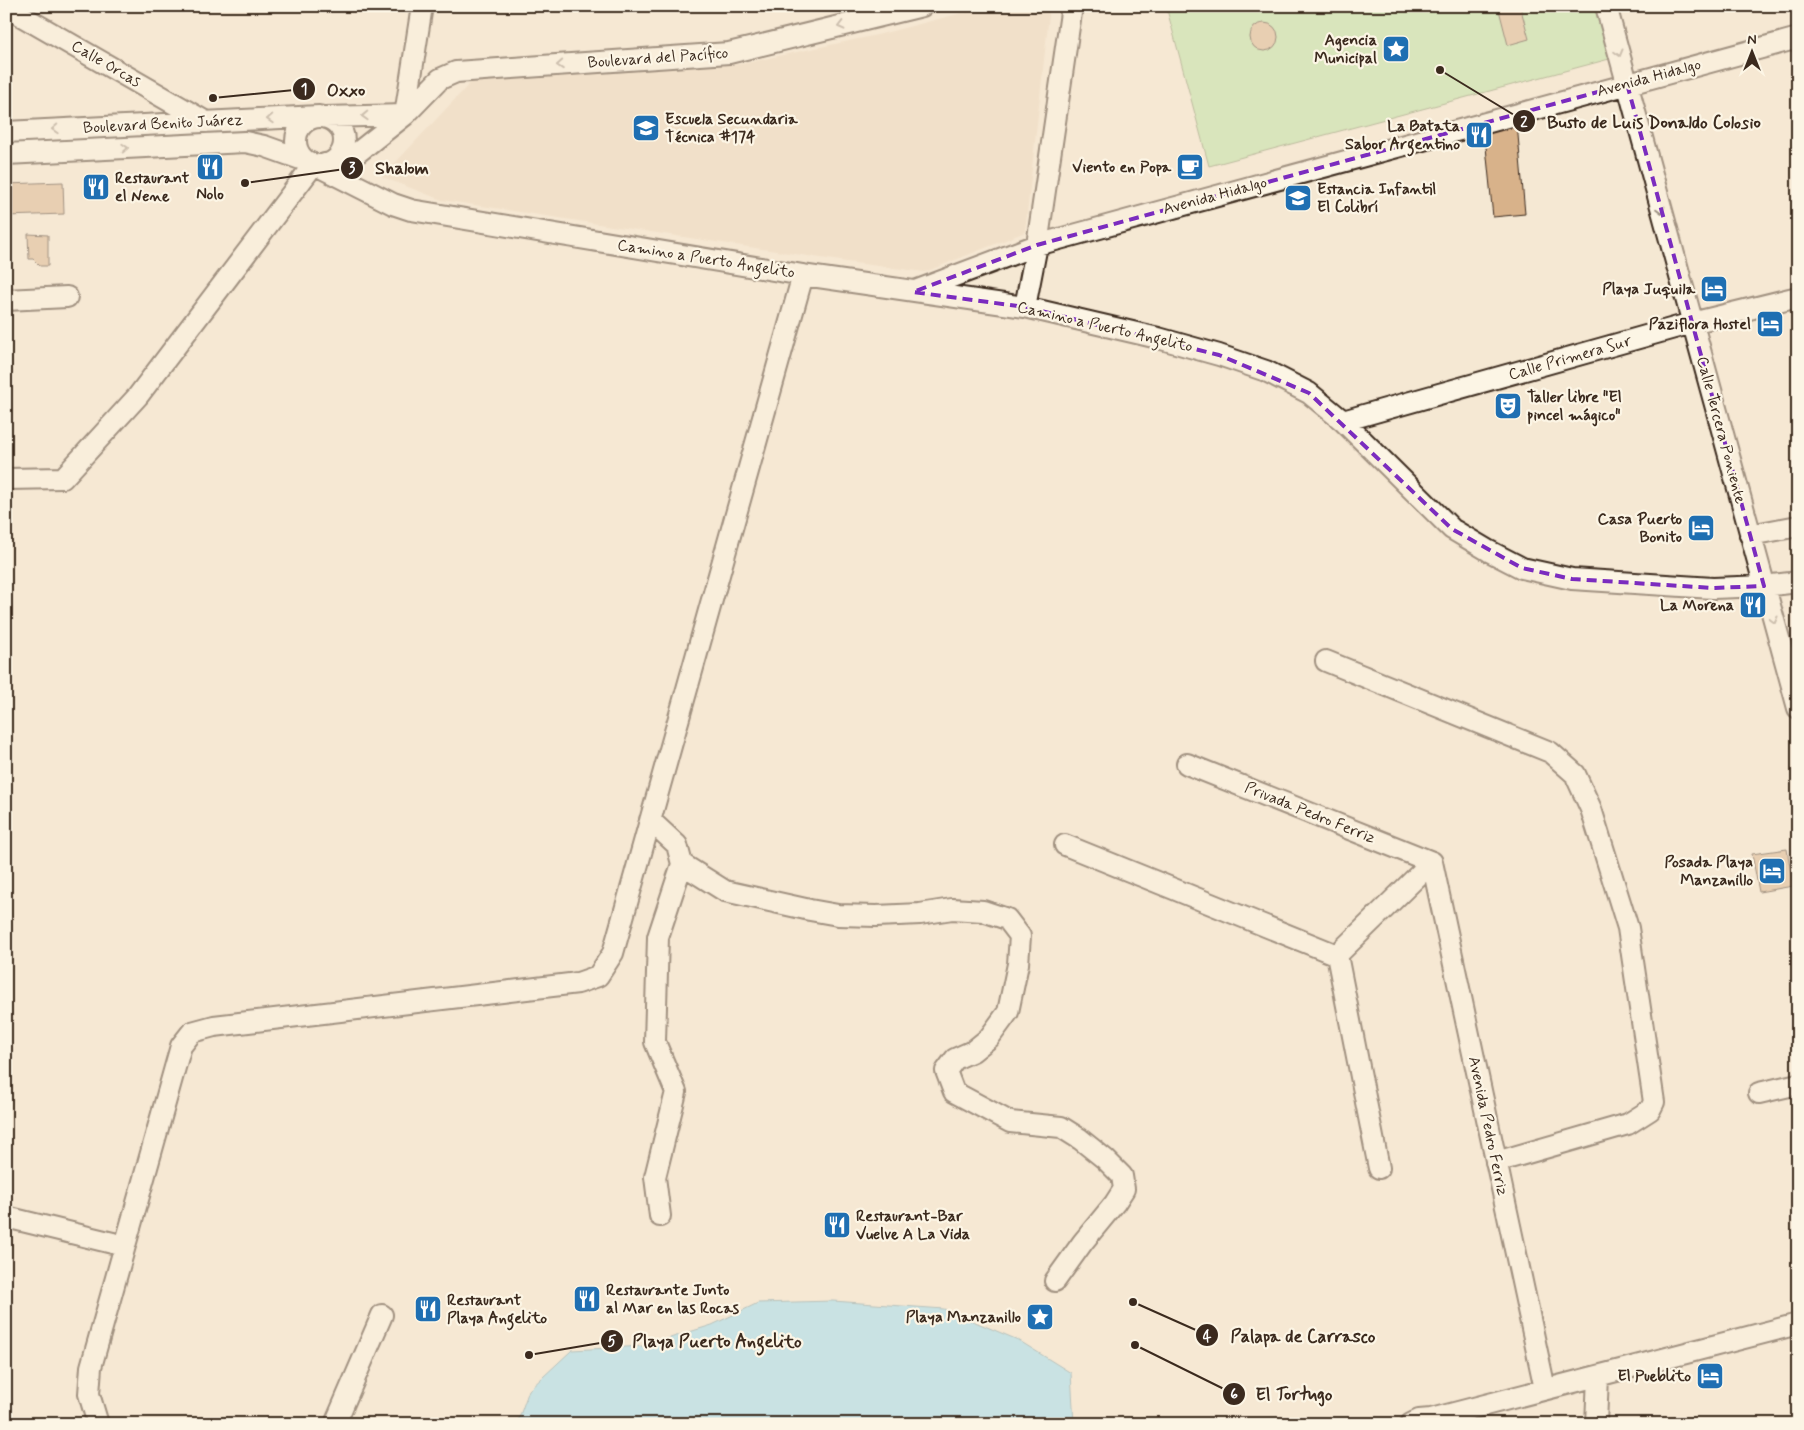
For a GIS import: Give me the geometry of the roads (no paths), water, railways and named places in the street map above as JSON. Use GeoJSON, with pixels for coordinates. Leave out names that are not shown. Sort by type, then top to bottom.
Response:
{"type":"FeatureCollection","features":[{"type":"Feature","properties":{"kind":"street"},"geometry":{"type":"LineString","coordinates":[[347,161],[316,164],[300,154],[296,138],[300,128],[303,123],[312,118],[405,115],[422,6]]}},
{"type":"Feature","properties":{"kind":"street","name":"Boulevard del Pacífico"},"geometry":{"type":"LineString","coordinates":[[347,161],[405,115],[440,79],[456,72],[729,54],[922,6]]}},
{"type":"Feature","properties":{"kind":"street"},"geometry":{"type":"LineString","coordinates":[[1025,307],[1037,245],[1072,6]]}},
{"type":"Feature","properties":{"kind":"street","name":"Calle Tercera Poniente"},"geometry":{"type":"LineString","coordinates":[[1606,6],[1798,708]]}},
{"type":"Feature","properties":{"kind":"street","name":"Calle Orcas"},"geometry":{"type":"LineString","coordinates":[[11,13],[206,122]]}},
{"type":"Feature","properties":{"kind":"street","name":"Avenida Hidalgo"},"geometry":{"type":"LineString","coordinates":[[913,292],[1037,245],[1798,38]]}},
{"type":"Feature","properties":{"kind":"street"},"geometry":{"type":"LineString","coordinates":[[322,117],[332,120],[342,131],[351,183]]}},
{"type":"Feature","properties":{"kind":"street","name":"Boulevard Benito Juárez"},"geometry":{"type":"LineString","coordinates":[[6,132],[322,117]]}},
{"type":"Feature","properties":{"kind":"street"},"geometry":{"type":"LineString","coordinates":[[6,479],[63,478],[138,396],[316,164],[334,160],[339,156],[344,146],[344,138]]}},
{"type":"Feature","properties":{"kind":"street","name":"Boulevard Benito Juárez"},"geometry":{"type":"LineString","coordinates":[[6,154],[245,142],[264,146],[316,164]]}},
{"type":"Feature","properties":{"kind":"street","name":"Camino a Puerto Angelito"},"geometry":{"type":"LineString","coordinates":[[316,164],[393,204],[411,210],[803,275],[1025,307],[1158,338],[1219,355],[1266,371],[1309,393],[1343,421],[1452,529],[1522,568],[1572,579],[1713,588],[1764,586],[1798,582]]}},
{"type":"Feature","properties":{"kind":"street"},"geometry":{"type":"LineString","coordinates":[[98,1424],[88,1394],[91,1367],[181,1046],[192,1032],[214,1026],[578,983],[598,976],[613,953],[803,275]]}},
{"type":"Feature","properties":{"kind":"street"},"geometry":{"type":"LineString","coordinates":[[6,300],[67,297]]}},
{"type":"Feature","properties":{"kind":"street","name":"Calle Primera Sur"},"geometry":{"type":"LineString","coordinates":[[1343,421],[1692,323],[1798,297]]}},
{"type":"Feature","properties":{"kind":"street"},"geometry":{"type":"LineString","coordinates":[[1750,535],[1798,526]]}},
{"type":"Feature","properties":{"kind":"street"},"geometry":{"type":"LineString","coordinates":[[1326,661],[1550,752],[1575,774],[1591,809],[1628,928],[1654,1102],[1650,1110],[1628,1124],[1496,1162]]}},
{"type":"Feature","properties":{"kind":"street","name":"Privada Pedro Ferriz"},"geometry":{"type":"LineString","coordinates":[[1187,764],[1432,862]]}},
{"type":"Feature","properties":{"kind":"street"},"geometry":{"type":"LineString","coordinates":[[650,820],[677,845],[682,864],[658,937],[655,1042],[676,1092],[655,1177],[660,1216]]}},
{"type":"Feature","properties":{"kind":"street"},"geometry":{"type":"LineString","coordinates":[[1065,845],[1338,955]]}},
{"type":"Feature","properties":{"kind":"street"},"geometry":{"type":"LineString","coordinates":[[1338,955],[1432,862]]}},
{"type":"Feature","properties":{"kind":"street","name":"Avenida Pedro Ferriz"},"geometry":{"type":"LineString","coordinates":[[1432,862],[1545,1389]]}},
{"type":"Feature","properties":{"kind":"street"},"geometry":{"type":"LineString","coordinates":[[682,864],[725,892],[838,915],[920,914],[952,909],[983,911],[1007,920],[1020,936],[1018,964],[1008,1012],[989,1038],[973,1051],[955,1059],[946,1070],[954,1092],[1010,1122],[1061,1127],[1105,1159],[1122,1176],[1124,1182],[1124,1189],[1115,1203],[1083,1242],[1055,1281]]}},
{"type":"Feature","properties":{"kind":"street"},"geometry":{"type":"LineString","coordinates":[[1338,955],[1379,1168]]}},
{"type":"Feature","properties":{"kind":"street"},"geometry":{"type":"LineString","coordinates":[[1759,1093],[1798,1084]]}},
{"type":"Feature","properties":{"kind":"street"},"geometry":{"type":"LineString","coordinates":[[6,1216],[125,1246]]}},
{"type":"Feature","properties":{"kind":"street"},"geometry":{"type":"LineString","coordinates":[[335,1424],[382,1315]]}},
{"type":"Feature","properties":{"kind":"street"},"geometry":{"type":"LineString","coordinates":[[1411,1424],[1419,1420],[1431,1419],[1798,1324]]}},
{"type":"Feature","properties":{"kind":"street"},"geometry":{"type":"LineString","coordinates":[[1596,1424],[1598,1376]]}},
{"type":"Feature","properties":{"kind":"water"},"geometry":{"type":"Polygon","coordinates":[[[833,1301],[944,1309],[1018,1340],[1071,1373],[1074,1424],[517,1424],[529,1390],[572,1350],[644,1346],[712,1325],[758,1303],[833,1301]]]}},
{"type":"Feature","properties":{"kind":"place","name":"Agencia Municipal"},"geometry":{"type":"Point","coordinates":[1396,49]}},
{"type":"Feature","properties":{"kind":"place","name":"Busto de Luis Donaldo Colosio"},"geometry":{"type":"Point","coordinates":[1440,70]}},
{"type":"Feature","properties":{"kind":"place","name":"Oxxo"},"geometry":{"type":"Point","coordinates":[213,98]}},
{"type":"Feature","properties":{"kind":"place","name":"Escuela Secundaria Técnica #174"},"geometry":{"type":"Point","coordinates":[646,128]}},
{"type":"Feature","properties":{"kind":"place","name":"La Batata Sabor Argentino"},"geometry":{"type":"Point","coordinates":[1479,135]}},
{"type":"Feature","properties":{"kind":"place","name":"Nolo"},"geometry":{"type":"Point","coordinates":[210,167]}},
{"type":"Feature","properties":{"kind":"place","name":"Viento en Popa"},"geometry":{"type":"Point","coordinates":[1190,167]}},
{"type":"Feature","properties":{"kind":"place","name":"Shalom"},"geometry":{"type":"Point","coordinates":[245,183]}},
{"type":"Feature","properties":{"kind":"place","name":"Restaurant el Nene"},"geometry":{"type":"Point","coordinates":[96,187]}},
{"type":"Feature","properties":{"kind":"place","name":"Estancia Infantil El Colibrí"},"geometry":{"type":"Point","coordinates":[1298,198]}},
{"type":"Feature","properties":{"kind":"place","name":"Playa Juquila"},"geometry":{"type":"Point","coordinates":[1714,289]}},
{"type":"Feature","properties":{"kind":"place","name":"Paziflora Hostel"},"geometry":{"type":"Point","coordinates":[1770,324]}},
{"type":"Feature","properties":{"kind":"place","name":"Taller libre \"El pincel mágico\""},"geometry":{"type":"Point","coordinates":[1508,406]}},
{"type":"Feature","properties":{"kind":"place","name":"Casa Puerto Bonito"},"geometry":{"type":"Point","coordinates":[1701,528]}},
{"type":"Feature","properties":{"kind":"place","name":"La Morena"},"geometry":{"type":"Point","coordinates":[1753,605]}},
{"type":"Feature","properties":{"kind":"place","name":"Posada Playa Manzanillo"},"geometry":{"type":"Point","coordinates":[1772,871]}},
{"type":"Feature","properties":{"kind":"place","name":"Restaurant-Bar Vuelve A La Vida"},"geometry":{"type":"Point","coordinates":[837,1225]}},
{"type":"Feature","properties":{"kind":"place","name":"Restaurante Junto al Mar en las Rocas"},"geometry":{"type":"Point","coordinates":[587,1299]}},
{"type":"Feature","properties":{"kind":"place","name":"Palapa de Carrasco"},"geometry":{"type":"Point","coordinates":[1133,1302]}},
{"type":"Feature","properties":{"kind":"place","name":"Restaurant Playa Angelito"},"geometry":{"type":"Point","coordinates":[428,1309]}},
{"type":"Feature","properties":{"kind":"place","name":"Playa Manzanillo"},"geometry":{"type":"Point","coordinates":[1040,1317]}},
{"type":"Feature","properties":{"kind":"place","name":"El Tortugo"},"geometry":{"type":"Point","coordinates":[1135,1345]}},
{"type":"Feature","properties":{"kind":"place","name":"Playa Puerto Angelito"},"geometry":{"type":"Point","coordinates":[529,1355]}},
{"type":"Feature","properties":{"kind":"place","name":"El Pueblito"},"geometry":{"type":"Point","coordinates":[1710,1376]}}]}
